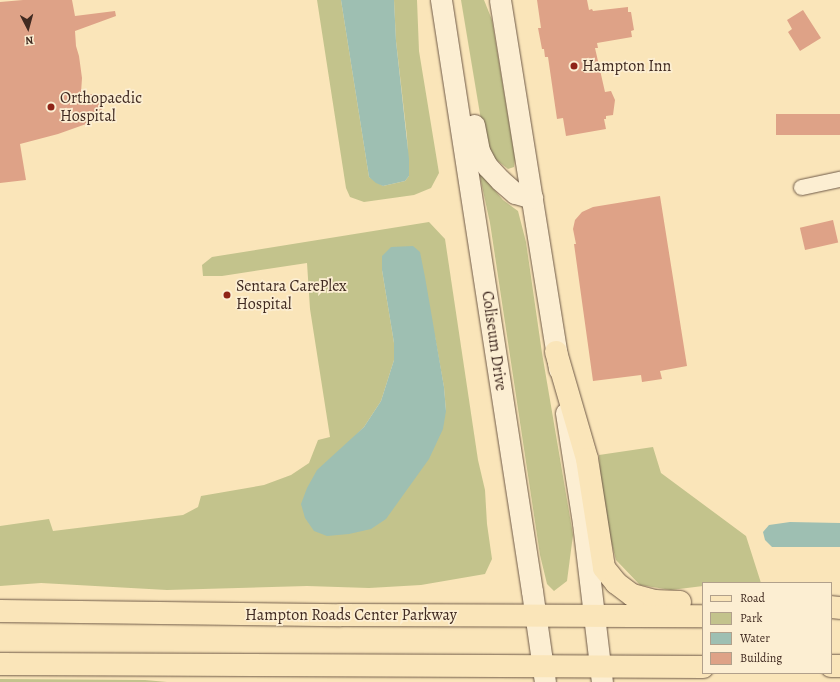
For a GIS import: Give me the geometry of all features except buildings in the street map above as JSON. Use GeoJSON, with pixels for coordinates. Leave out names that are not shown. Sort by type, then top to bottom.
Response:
{"type":"FeatureCollection","features":[{"type":"Feature","properties":{"kind":"main road"},"geometry":{"type":"LineString","coordinates":[[556,352],[587,459],[602,560],[609,575],[623,590],[642,599],[669,602],[702,602]]}},
{"type":"Feature","properties":{"kind":"main road"},"geometry":{"type":"LineString","coordinates":[[0,599],[76,612]]}},
{"type":"Feature","properties":{"kind":"main road","name":"Hampton Roads Center Parkway"},"geometry":{"type":"LineString","coordinates":[[0,611],[702,616]]}},
{"type":"Feature","properties":{"kind":"main road"},"geometry":{"type":"LineString","coordinates":[[0,664],[544,674],[600,674],[702,667]]}},
{"type":"Feature","properties":{"kind":"street","name":"Coliseum Drive"},"geometry":{"type":"LineString","coordinates":[[441,0],[544,674]]}},
{"type":"Feature","properties":{"kind":"street"},"geometry":{"type":"LineString","coordinates":[[454,0],[479,151],[487,166],[500,180],[515,192],[532,198]]}},
{"type":"Feature","properties":{"kind":"street"},"geometry":{"type":"LineString","coordinates":[[500,0],[583,523],[592,616],[600,674]]}},
{"type":"Feature","properties":{"kind":"street"},"geometry":{"type":"LineString","coordinates":[[800,187],[840,179]]}},
{"type":"Feature","properties":{"kind":"green space"},"geometry":{"type":"Polygon","coordinates":[[[317,0],[341,0],[369,177],[383,186],[405,181],[409,176],[407,137],[396,41],[394,0],[417,0],[419,51],[439,173],[431,188],[414,195],[364,202],[350,197],[346,188],[317,0]]]}},
{"type":"Feature","properties":{"kind":"green space"},"geometry":{"type":"Polygon","coordinates":[[[461,0],[484,0],[492,20],[515,159],[514,167],[508,169],[494,158],[485,144],[461,0]]]}},
{"type":"Feature","properties":{"kind":"green space"},"geometry":{"type":"Polygon","coordinates":[[[479,172],[503,200],[518,211],[526,242],[542,353],[573,535],[567,581],[554,591],[547,584],[540,555],[490,223],[479,172]]]}},
{"type":"Feature","properties":{"kind":"green space"},"geometry":{"type":"Polygon","coordinates":[[[429,222],[445,239],[478,460],[485,490],[487,524],[492,559],[485,574],[421,585],[369,588],[307,586],[167,590],[41,583],[0,586],[0,526],[49,519],[53,531],[183,515],[198,507],[201,496],[264,485],[291,475],[309,463],[318,440],[330,437],[310,309],[307,263],[222,276],[203,276],[202,265],[212,257],[429,222]],[[382,270],[394,343],[394,360],[381,401],[364,427],[348,443],[446,411],[444,387],[435,337],[382,270]]]}},
{"type":"Feature","properties":{"kind":"green space"},"geometry":{"type":"Polygon","coordinates":[[[653,447],[661,473],[746,536],[761,582],[702,582],[702,586],[671,590],[640,585],[616,560],[602,507],[599,455],[653,447]]]}},
{"type":"Feature","properties":{"kind":"green space"},"geometry":{"type":"Polygon","coordinates":[[[0,679],[145,680],[167,682],[0,682],[0,679]]]}},
{"type":"Feature","properties":{"kind":"water"},"geometry":{"type":"Polygon","coordinates":[[[341,0],[394,0],[396,41],[409,159],[409,176],[405,181],[383,186],[376,183],[369,177],[341,0]]]}},
{"type":"Feature","properties":{"kind":"water"},"geometry":{"type":"Polygon","coordinates":[[[413,246],[420,252],[444,387],[446,411],[443,429],[429,459],[386,519],[371,529],[349,534],[327,536],[314,531],[305,518],[301,504],[307,488],[317,470],[364,427],[381,401],[394,360],[394,343],[382,270],[382,256],[391,247],[413,246]]]}},
{"type":"Feature","properties":{"kind":"water"},"geometry":{"type":"Polygon","coordinates":[[[790,522],[840,523],[840,547],[772,547],[765,540],[763,532],[769,525],[790,522]]]}},
{"type":"Feature","properties":{"kind":"place","name":"Hampton Inn"},"geometry":{"type":"Point","coordinates":[574,66]}},
{"type":"Feature","properties":{"kind":"place","name":"Orthopaedic Hospital"},"geometry":{"type":"Point","coordinates":[51,107]}},
{"type":"Feature","properties":{"kind":"place","name":"Sentara CarePlex Hospital"},"geometry":{"type":"Point","coordinates":[227,295]}}]}
